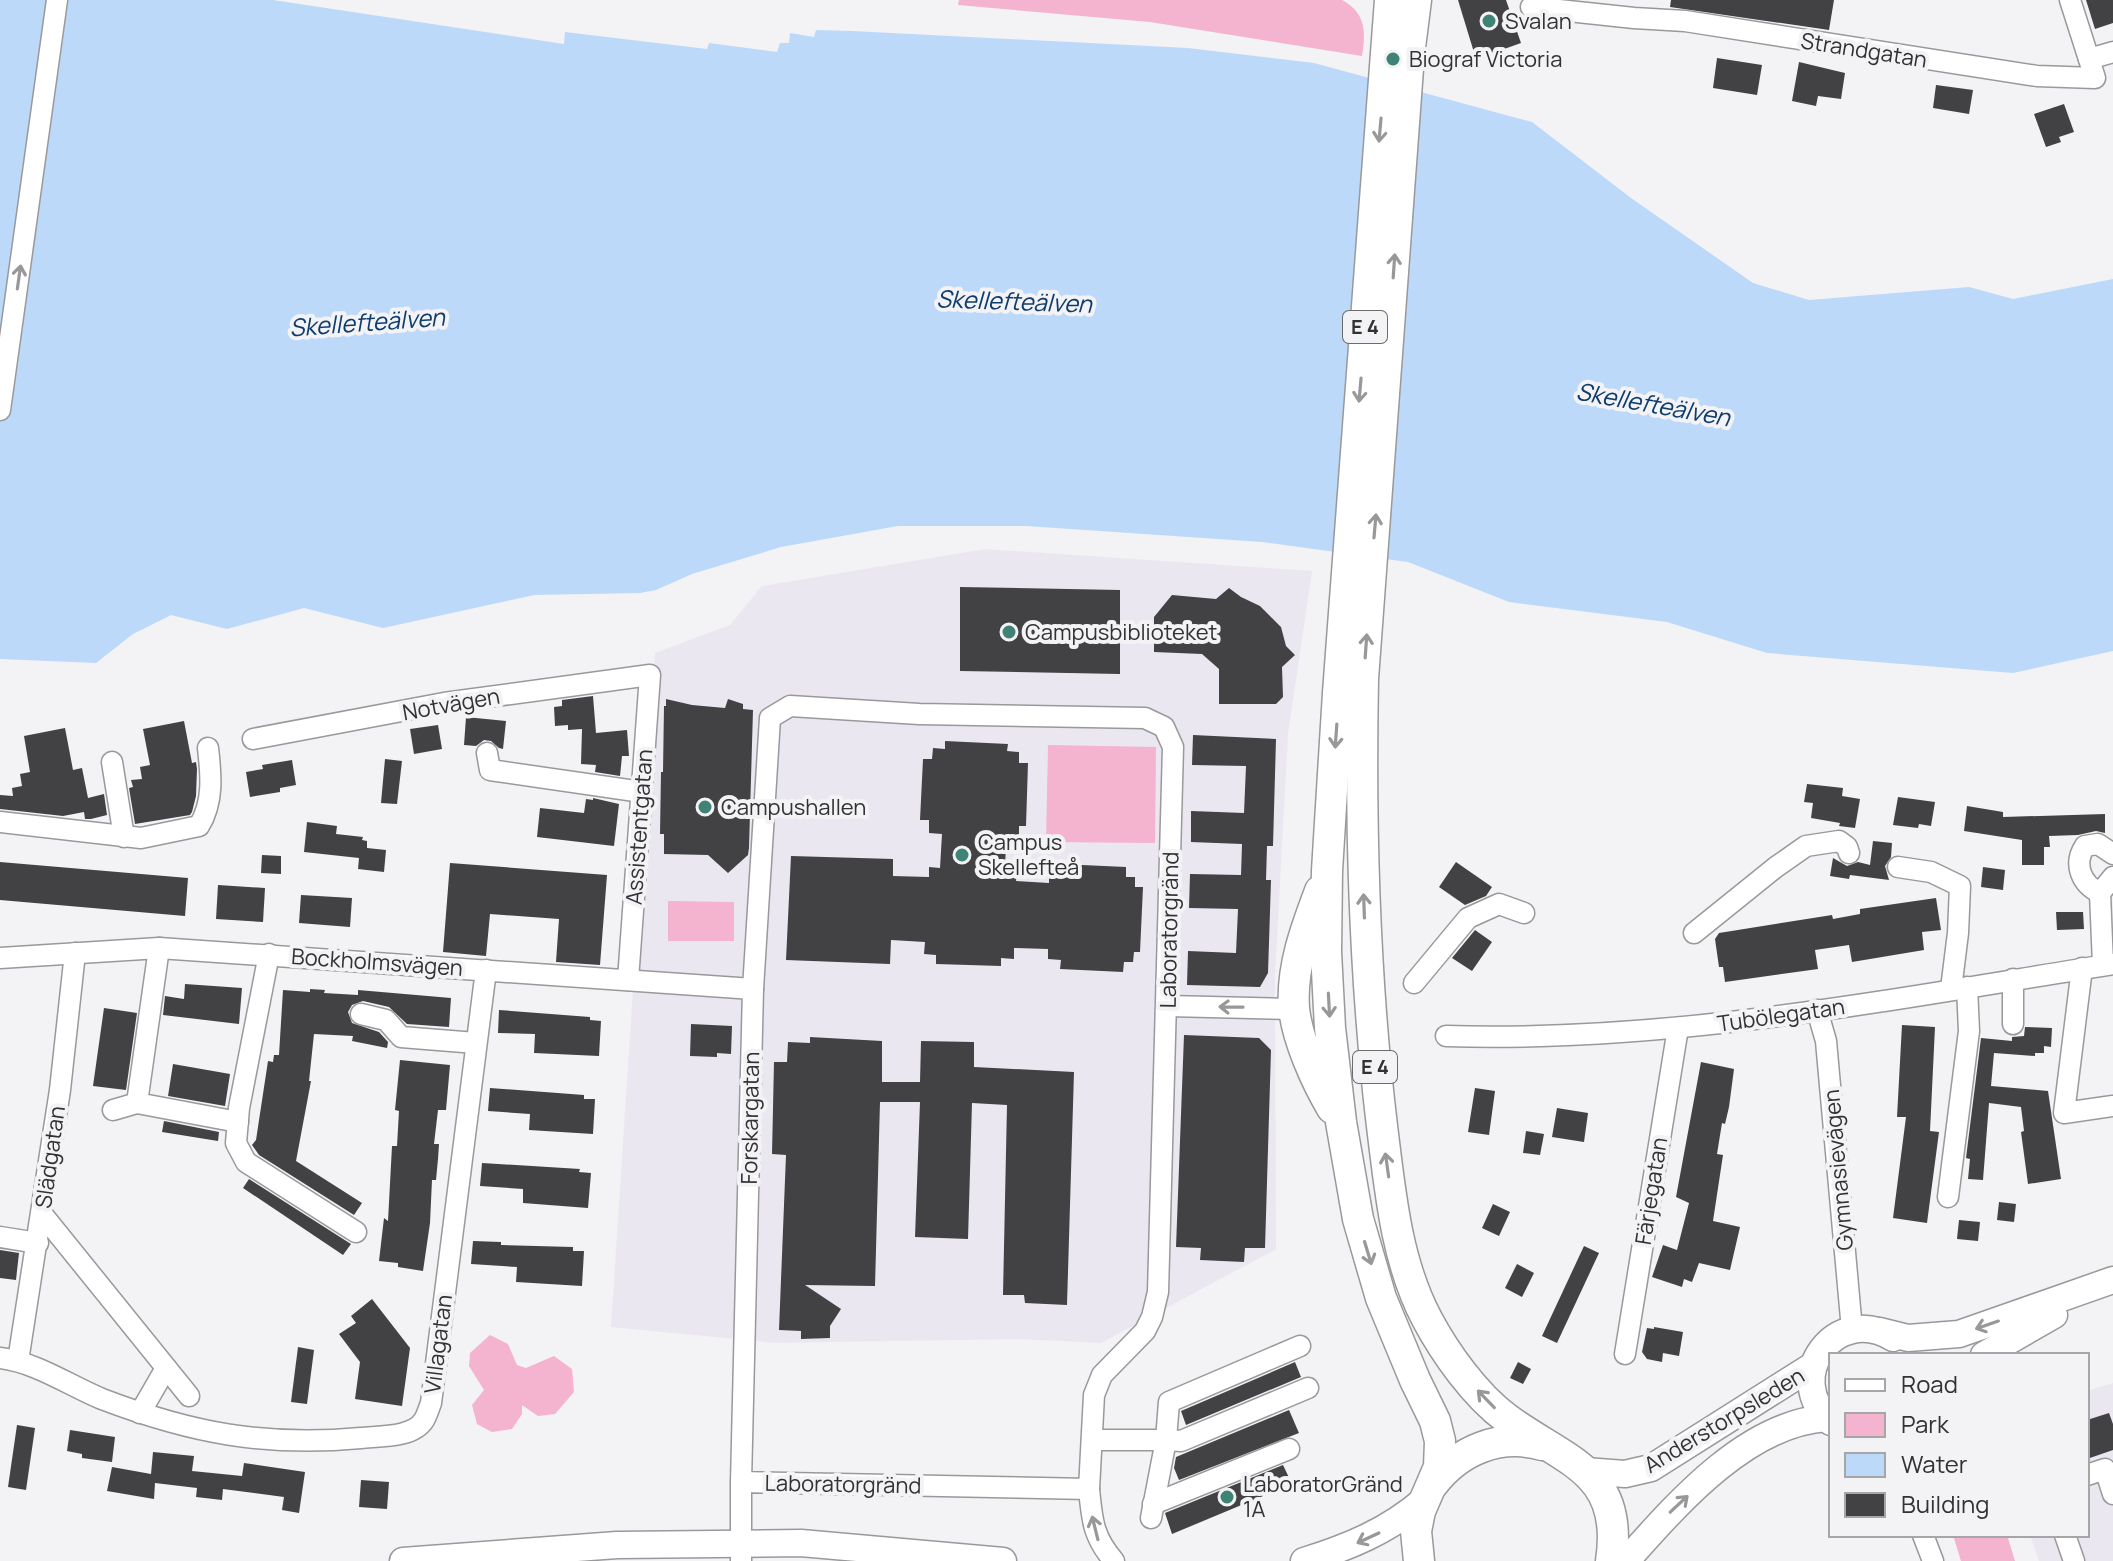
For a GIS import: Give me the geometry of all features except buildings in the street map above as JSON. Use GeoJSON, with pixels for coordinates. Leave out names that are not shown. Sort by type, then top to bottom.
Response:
{"type":"FeatureCollection","features":[{"type":"Feature","properties":{"kind":"highway","name":"E 4"},"geometry":{"type":"LineString","coordinates":[[1390,0],[1398,54],[1357,603],[1327,871],[1326,952],[1330,1028],[1341,1122],[1358,1219],[1381,1298],[1435,1421],[1440,1441],[1439,1467],[1426,1496]]}},
{"type":"Feature","properties":{"kind":"highway","name":"E 4"},"geometry":{"type":"LineString","coordinates":[[1398,54],[1416,0]]}},
{"type":"Feature","properties":{"kind":"highway","name":"E 4"},"geometry":{"type":"LineString","coordinates":[[1357,603],[1364,911],[1372,1043],[1388,1173],[1403,1256],[1425,1316],[1444,1349],[1472,1384],[1504,1417],[1579,1465]]}},
{"type":"Feature","properties":{"kind":"highway"},"geometry":{"type":"LineString","coordinates":[[1327,871],[1306,926],[1296,970],[1294,1009],[1318,1085],[1341,1122]]}},
{"type":"Feature","properties":{"kind":"highway"},"geometry":{"type":"LineString","coordinates":[[1419,1561],[1416,1531],[1426,1496],[1441,1474],[1459,1458],[1480,1447],[1498,1442],[1533,1442],[1549,1447],[1579,1465],[1595,1483],[1609,1512],[1613,1529],[1611,1561]]}},
{"type":"Feature","properties":{"kind":"main road"},"geometry":{"type":"LineString","coordinates":[[1852,1330],[1880,1331],[1908,1338],[1959,1334],[2113,1281]]}},
{"type":"Feature","properties":{"kind":"main road"},"geometry":{"type":"LineString","coordinates":[[1987,1353],[2113,1281]]}},
{"type":"Feature","properties":{"kind":"main road","name":"Anderstorpsleden"},"geometry":{"type":"LineString","coordinates":[[1579,1465],[1625,1474],[1651,1468],[1814,1365],[1828,1343],[1852,1330]]}},
{"type":"Feature","properties":{"kind":"main road"},"geometry":{"type":"LineString","coordinates":[[1880,1331],[1895,1339],[1907,1353]]}},
{"type":"Feature","properties":{"kind":"main road"},"geometry":{"type":"LineString","coordinates":[[1814,1365],[1812,1390],[1817,1405],[1829,1420]]}},
{"type":"Feature","properties":{"kind":"main road","name":"Anderstorpsleden"},"geometry":{"type":"LineString","coordinates":[[1626,1561],[1672,1510],[1725,1463],[1788,1425],[1829,1420]]}},
{"type":"Feature","properties":{"kind":"main road"},"geometry":{"type":"LineString","coordinates":[[1304,1561],[1345,1549],[1376,1534],[1396,1523],[1426,1496]]}},
{"type":"Feature","properties":{"kind":"main road"},"geometry":{"type":"LineString","coordinates":[[403,1561],[617,1545],[741,1552],[801,1543],[1003,1561]]}},
{"type":"Feature","properties":{"kind":"street"},"geometry":{"type":"LineString","coordinates":[[0,410],[57,0]]}},
{"type":"Feature","properties":{"kind":"street"},"geometry":{"type":"LineString","coordinates":[[2070,0],[2092,69]]}},
{"type":"Feature","properties":{"kind":"street","name":"Strandgatan"},"geometry":{"type":"LineString","coordinates":[[1531,7],[1637,12],[2037,76],[2092,69],[2113,52]]}},
{"type":"Feature","properties":{"kind":"street","name":"Notvägen"},"geometry":{"type":"LineString","coordinates":[[253,739],[444,703],[650,675]]}},
{"type":"Feature","properties":{"kind":"street","name":"Assistentgatan"},"geometry":{"type":"LineString","coordinates":[[628,980],[650,675]]}},
{"type":"Feature","properties":{"kind":"street","name":"Forskargatan"},"geometry":{"type":"LineString","coordinates":[[741,1552],[753,989],[770,718],[790,706]]}},
{"type":"Feature","properties":{"kind":"street","name":"Laboratorgränd"},"geometry":{"type":"LineString","coordinates":[[790,706],[919,714],[1145,718],[1164,727],[1173,747],[1158,1292],[1145,1331],[1102,1375],[1094,1395],[1089,1489],[1093,1528],[1100,1545],[1114,1561]]}},
{"type":"Feature","properties":{"kind":"street"},"geometry":{"type":"LineString","coordinates":[[0,822],[141,838],[199,826],[207,814],[211,781],[208,748]]}},
{"type":"Feature","properties":{"kind":"street"},"geometry":{"type":"LineString","coordinates":[[487,753],[490,770],[642,792]]}},
{"type":"Feature","properties":{"kind":"street"},"geometry":{"type":"LineString","coordinates":[[112,762],[124,837]]}},
{"type":"Feature","properties":{"kind":"street"},"geometry":{"type":"LineString","coordinates":[[1694,933],[1806,846],[1839,841],[1849,853]]}},
{"type":"Feature","properties":{"kind":"street"},"geometry":{"type":"LineString","coordinates":[[2113,854],[2098,844],[2085,846],[2080,853],[2079,869],[2090,888],[2107,885],[2099,966],[2064,1113],[2113,1106]]}},
{"type":"Feature","properties":{"kind":"street"},"geometry":{"type":"LineString","coordinates":[[1898,867],[1931,872],[1960,886],[1959,988],[1969,1031],[1948,1197]]}},
{"type":"Feature","properties":{"kind":"street"},"geometry":{"type":"LineString","coordinates":[[1414,983],[1468,918],[1499,904],[1524,913]]}},
{"type":"Feature","properties":{"kind":"street"},"geometry":{"type":"LineString","coordinates":[[137,1103],[159,948]]}},
{"type":"Feature","properties":{"kind":"street","name":"Bockholmsvägen"},"geometry":{"type":"LineString","coordinates":[[0,958],[159,948],[753,989]]}},
{"type":"Feature","properties":{"kind":"street","name":"Slädgatan"},"geometry":{"type":"LineString","coordinates":[[9,1360],[38,1243],[60,1090],[75,953]]}},
{"type":"Feature","properties":{"kind":"street"},"geometry":{"type":"LineString","coordinates":[[269,954],[236,1143],[246,1162],[356,1232]]}},
{"type":"Feature","properties":{"kind":"street","name":"Tubölegatan"},"geometry":{"type":"LineString","coordinates":[[1446,1036],[1678,1028],[1817,1010],[2099,966]]}},
{"type":"Feature","properties":{"kind":"street","name":"Villagatan"},"geometry":{"type":"LineString","coordinates":[[9,1360],[140,1413],[217,1434],[306,1441],[404,1433],[418,1427],[425,1420],[431,1403],[486,970]]}},
{"type":"Feature","properties":{"kind":"street"},"geometry":{"type":"LineString","coordinates":[[2013,979],[2013,1024]]}},
{"type":"Feature","properties":{"kind":"street"},"geometry":{"type":"LineString","coordinates":[[1168,1006],[1294,1009]]}},
{"type":"Feature","properties":{"kind":"street","name":"Gymnasievägen"},"geometry":{"type":"LineString","coordinates":[[1817,1010],[1826,1041],[1852,1330]]}},
{"type":"Feature","properties":{"kind":"street"},"geometry":{"type":"LineString","coordinates":[[361,1014],[386,1020],[401,1037],[476,1043]]}},
{"type":"Feature","properties":{"kind":"street","name":"Färjegatan"},"geometry":{"type":"LineString","coordinates":[[1625,1354],[1678,1028]]}},
{"type":"Feature","properties":{"kind":"street"},"geometry":{"type":"LineString","coordinates":[[113,1110],[137,1103],[238,1122]]}},
{"type":"Feature","properties":{"kind":"street"},"geometry":{"type":"LineString","coordinates":[[42,1214],[189,1396]]}},
{"type":"Feature","properties":{"kind":"street"},"geometry":{"type":"LineString","coordinates":[[0,1237],[38,1243]]}},
{"type":"Feature","properties":{"kind":"street"},"geometry":{"type":"LineString","coordinates":[[1289,1449],[1152,1511],[1166,1440],[1169,1402],[1300,1346]]}},
{"type":"Feature","properties":{"kind":"street"},"geometry":{"type":"LineString","coordinates":[[140,1413],[166,1368]]}},
{"type":"Feature","properties":{"kind":"street"},"geometry":{"type":"LineString","coordinates":[[1092,1440],[1181,1441],[1308,1388]]}},
{"type":"Feature","properties":{"kind":"street"},"geometry":{"type":"LineString","coordinates":[[2089,1474],[2105,1469],[2113,1494]]}},
{"type":"Feature","properties":{"kind":"street","name":"Laboratorgränd"},"geometry":{"type":"LineString","coordinates":[[741,1482],[1089,1489]]}},
{"type":"Feature","properties":{"kind":"street"},"geometry":{"type":"LineString","coordinates":[[1924,1537],[1933,1561]]}},
{"type":"Feature","properties":{"kind":"street"},"geometry":{"type":"LineString","coordinates":[[2066,1537],[2074,1561]]}},
{"type":"Feature","properties":{"kind":"shaded area","name":"Campus Skellefteå"},"geometry":{"type":"Polygon","coordinates":[[[985,549],[1312,571],[1288,734],[1275,975],[1276,1249],[1101,1343],[1019,1339],[776,1343],[611,1327],[655,653],[730,625],[762,586],[985,549]]]}},
{"type":"Feature","properties":{"kind":"shaded area"},"geometry":{"type":"Polygon","coordinates":[[[2113,1383],[2113,1561],[2039,1561],[2031,1537],[2089,1537],[2089,1390],[2113,1383]]]}},
{"type":"Feature","properties":{"kind":"green space"},"geometry":{"type":"Polygon","coordinates":[[[959,0],[1342,0],[1360,17],[1364,31],[1362,56],[1150,22],[958,5],[959,0]]]}},
{"type":"Feature","properties":{"kind":"green space"},"geometry":{"type":"Polygon","coordinates":[[[1048,745],[1156,747],[1155,843],[1046,842],[1048,745]]]}},
{"type":"Feature","properties":{"kind":"green space"},"geometry":{"type":"Polygon","coordinates":[[[668,901],[734,902],[734,941],[668,941],[668,901]]]}},
{"type":"Feature","properties":{"kind":"green space"},"geometry":{"type":"Polygon","coordinates":[[[490,1335],[508,1344],[517,1365],[526,1368],[554,1356],[572,1369],[574,1392],[555,1414],[538,1416],[522,1405],[522,1414],[512,1429],[492,1432],[477,1424],[472,1405],[484,1390],[469,1366],[470,1353],[490,1335]]]}},
{"type":"Feature","properties":{"kind":"green space"},"geometry":{"type":"Polygon","coordinates":[[[1954,1537],[2008,1537],[2015,1561],[1961,1561],[1954,1537]]]}},
{"type":"Feature","properties":{"kind":"water","name":"Skellefteälven"},"geometry":{"type":"Polygon","coordinates":[[[0,0],[273,0],[564,44],[565,32],[707,49],[709,43],[777,52],[780,43],[789,43],[790,33],[814,37],[816,30],[1188,48],[1314,63],[1532,122],[1631,198],[1753,283],[1809,300],[1969,287],[2013,299],[2113,279],[2113,651],[2013,673],[1767,653],[1667,622],[1509,602],[1408,562],[1262,542],[1026,526],[898,526],[781,547],[640,593],[534,595],[383,628],[304,608],[227,629],[171,615],[133,634],[96,663],[0,659],[0,0]]]}},
{"type":"Feature","properties":{"kind":"place","name":"Svalan"},"geometry":{"type":"Point","coordinates":[1489,21]}},
{"type":"Feature","properties":{"kind":"place","name":"Biograf Victoria"},"geometry":{"type":"Point","coordinates":[1393,59]}},
{"type":"Feature","properties":{"kind":"place","name":"Campusbiblioteket"},"geometry":{"type":"Point","coordinates":[1009,632]}},
{"type":"Feature","properties":{"kind":"place","name":"Campushallen"},"geometry":{"type":"Point","coordinates":[705,807]}},
{"type":"Feature","properties":{"kind":"place","name":"Campus Skellefteå"},"geometry":{"type":"Point","coordinates":[962,855]}},
{"type":"Feature","properties":{"kind":"place","name":"LaboratorGränd 1A"},"geometry":{"type":"Point","coordinates":[1227,1497]}}]}
